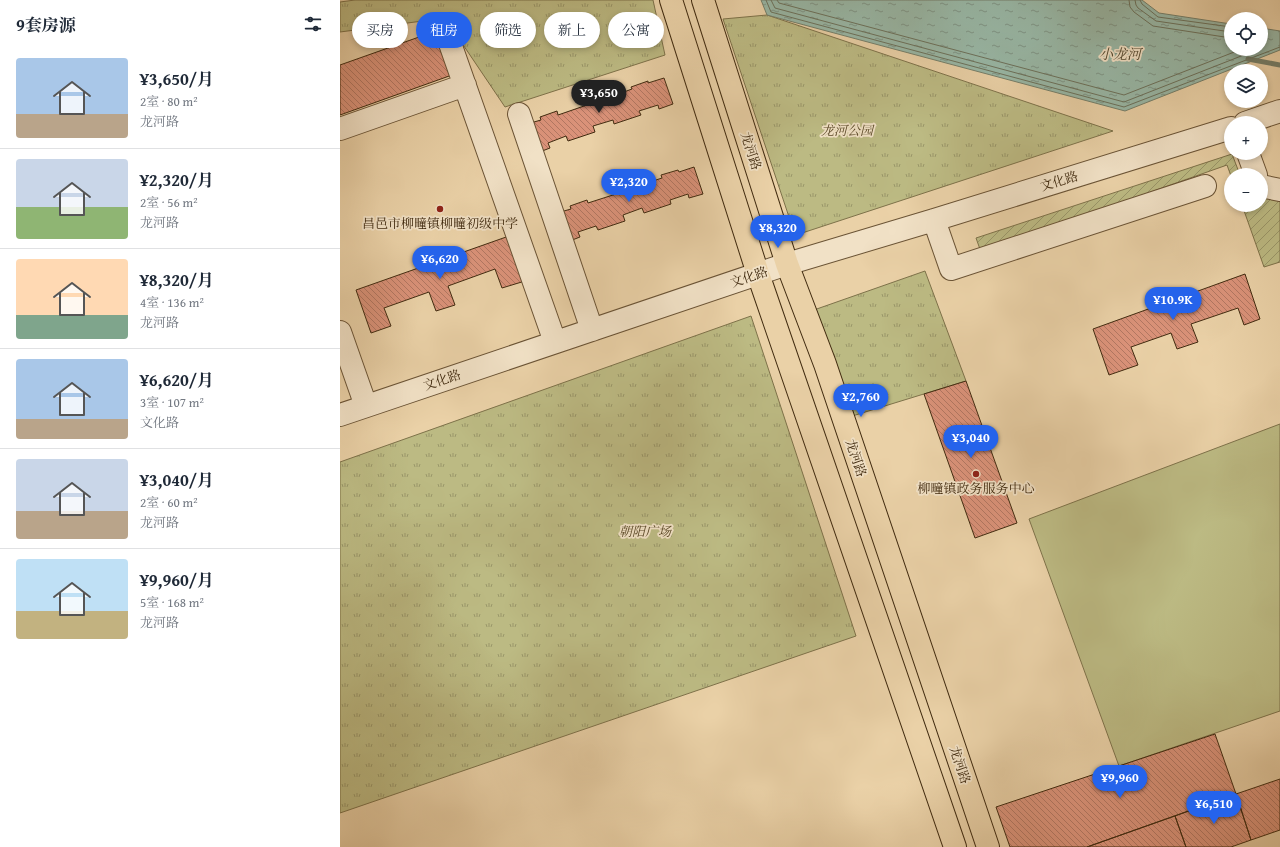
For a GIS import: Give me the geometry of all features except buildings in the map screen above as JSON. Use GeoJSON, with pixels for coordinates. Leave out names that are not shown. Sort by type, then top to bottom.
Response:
{"type":"FeatureCollection","features":[{"type":"Feature","properties":{"kind":"main road"},"geometry":{"type":"LineString","coordinates":[[670,0],[758,274],[955,847]]}},
{"type":"Feature","properties":{"kind":"main road","name":"龙河路"},"geometry":{"type":"LineString","coordinates":[[703,0],[787,264],[827,372],[988,847]]}},
{"type":"Feature","properties":{"kind":"street"},"geometry":{"type":"LineString","coordinates":[[452,48],[555,342]]}},
{"type":"Feature","properties":{"kind":"street"},"geometry":{"type":"LineString","coordinates":[[340,129],[465,85]]}},
{"type":"Feature","properties":{"kind":"street"},"geometry":{"type":"LineString","coordinates":[[1264,116],[1280,110]]}},
{"type":"Feature","properties":{"kind":"street"},"geometry":{"type":"LineString","coordinates":[[518,114],[592,330]]}},
{"type":"Feature","properties":{"kind":"street","name":"文化路"},"geometry":{"type":"LineString","coordinates":[[340,415],[787,264],[1224,130]]}},
{"type":"Feature","properties":{"kind":"street"},"geometry":{"type":"LineString","coordinates":[[934,220],[951,269],[1205,186]]}},
{"type":"Feature","properties":{"kind":"street"},"geometry":{"type":"LineString","coordinates":[[1268,187],[1280,190]]}},
{"type":"Feature","properties":{"kind":"street"},"geometry":{"type":"LineString","coordinates":[[340,332],[366,406]]}},
{"type":"Feature","properties":{"kind":"green space"},"geometry":{"type":"Polygon","coordinates":[[[355,0],[653,0],[656,12],[608,12],[608,48],[663,48],[665,55],[505,107],[465,48],[472,48],[472,12],[416,12],[416,22],[408,23],[408,12],[352,12],[352,30],[340,32],[340,2],[355,0]]]}},
{"type":"Feature","properties":{"kind":"green space","name":"龙河公园"},"geometry":{"type":"Polygon","coordinates":[[[767,15],[1113,131],[796,235],[723,19],[767,15]]]}},
{"type":"Feature","properties":{"kind":"green space"},"geometry":{"type":"Polygon","coordinates":[[[1224,157],[1224,160],[1234,160],[1237,168],[1228,168],[1227,165],[981,252],[976,238],[1224,157]]]}},
{"type":"Feature","properties":{"kind":"green space"},"geometry":{"type":"Polygon","coordinates":[[[1268,195],[1280,198],[1280,262],[1264,267],[1244,212],[1268,212],[1268,195]]]}},
{"type":"Feature","properties":{"kind":"green space"},"geometry":{"type":"Polygon","coordinates":[[[925,271],[966,381],[849,417],[811,311],[925,271]]]}},
{"type":"Feature","properties":{"kind":"green space","name":"朝阳广场"},"geometry":{"type":"Polygon","coordinates":[[[751,316],[856,636],[340,813],[340,462],[751,316]]]}},
{"type":"Feature","properties":{"kind":"green space"},"geometry":{"type":"Polygon","coordinates":[[[1280,424],[1280,711],[1119,766],[1029,519],[1280,424]]]}},
{"type":"Feature","properties":{"kind":"water","name":"小龙河"},"geometry":{"type":"Polygon","coordinates":[[[761,0],[1142,0],[1159,13],[1224,23],[1224,56],[1265,56],[1244,64],[1224,64],[1224,72],[1125,111],[767,15],[761,0]]]}},
{"type":"Feature","properties":{"kind":"water","name":"小龙河"},"geometry":{"type":"Polygon","coordinates":[[[1268,29],[1280,31],[1280,50],[1268,55],[1268,29]]]}},
{"type":"Feature","properties":{"kind":"waterway","name":"小龙河"},"geometry":{"type":"LineString","coordinates":[[1248,59],[1280,65]]}},
{"type":"Feature","properties":{"kind":"place","name":"昌邑市柳疃镇柳疃初级中学"},"geometry":{"type":"Point","coordinates":[440,209]}},
{"type":"Feature","properties":{"kind":"place","name":"柳疃镇政务服务中心"},"geometry":{"type":"Point","coordinates":[976,474]}}]}
